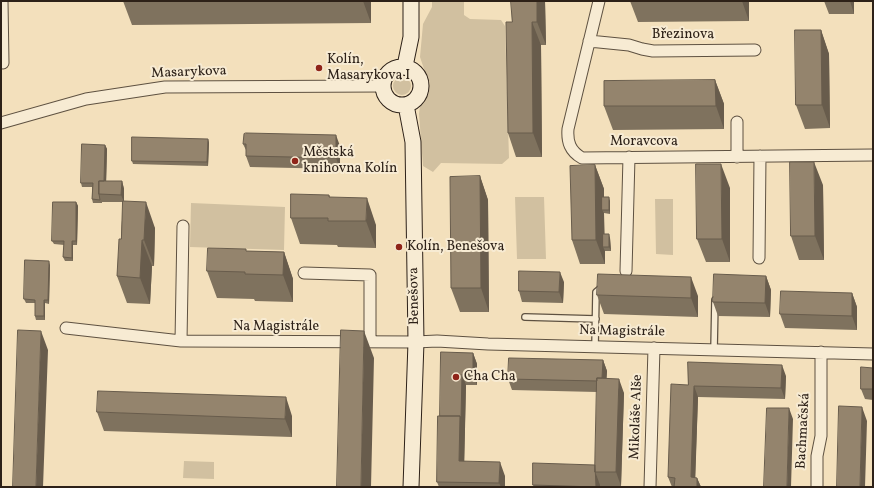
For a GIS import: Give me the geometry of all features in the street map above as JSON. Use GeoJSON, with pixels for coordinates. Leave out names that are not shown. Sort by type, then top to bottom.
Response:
{"type":"FeatureCollection","features":[{"type":"Feature","properties":{"kind":"street"},"geometry":{"type":"LineString","coordinates":[[2,1],[3,63]]}},
{"type":"Feature","properties":{"kind":"street"},"geometry":{"type":"LineString","coordinates":[[405,66],[411,37],[411,1]]}},
{"type":"Feature","properties":{"kind":"street","name":"Moravcova"},"geometry":{"type":"LineString","coordinates":[[599,1],[568,129],[568,138],[571,148],[582,158],[873,155]]}},
{"type":"Feature","properties":{"kind":"street","name":"Březinova"},"geometry":{"type":"LineString","coordinates":[[589,41],[629,45],[653,51],[755,50]]}},
{"type":"Feature","properties":{"kind":"street"},"geometry":{"type":"LineString","coordinates":[[405,66],[415,71],[419,75],[422,85],[421,90],[416,100],[406,105],[395,104],[390,101],[383,91],[383,86],[386,75],[390,71],[394,68],[405,66]]}},
{"type":"Feature","properties":{"kind":"street","name":"Masarykova"},"geometry":{"type":"LineString","coordinates":[[1,123],[86,99],[165,86],[383,86]]}},
{"type":"Feature","properties":{"kind":"street","name":"Benešova"},"geometry":{"type":"LineString","coordinates":[[406,105],[413,142],[416,342],[411,487]]}},
{"type":"Feature","properties":{"kind":"street"},"geometry":{"type":"LineString","coordinates":[[736,122],[737,157]]}},
{"type":"Feature","properties":{"kind":"street"},"geometry":{"type":"LineString","coordinates":[[759,258],[760,156]]}},
{"type":"Feature","properties":{"kind":"street"},"geometry":{"type":"LineString","coordinates":[[626,271],[628,157]]}},
{"type":"Feature","properties":{"kind":"street"},"geometry":{"type":"LineString","coordinates":[[181,341],[183,226]]}},
{"type":"Feature","properties":{"kind":"street"},"geometry":{"type":"LineString","coordinates":[[304,273],[370,275],[370,342]]}},
{"type":"Feature","properties":{"kind":"street","name":"Na Magistrále"},"geometry":{"type":"LineString","coordinates":[[66,328],[181,341],[437,341],[488,344],[873,354]]}},
{"type":"Feature","properties":{"kind":"street","name":"Mikoláše Alše"},"geometry":{"type":"LineString","coordinates":[[650,487],[654,348]]}},
{"type":"Feature","properties":{"kind":"street","name":"Bachmačská"},"geometry":{"type":"LineString","coordinates":[[817,487],[817,456],[821,436],[820,352]]}},
{"type":"Feature","properties":{"kind":"lane"},"geometry":{"type":"LineString","coordinates":[[595,347],[596,292],[599,288],[605,285]]}},
{"type":"Feature","properties":{"kind":"lane"},"geometry":{"type":"LineString","coordinates":[[714,350],[715,295]]}},
{"type":"Feature","properties":{"kind":"lane"},"geometry":{"type":"LineString","coordinates":[[525,317],[596,319]]}},
{"type":"Feature","properties":{"kind":"shaded area"},"geometry":{"type":"Polygon","coordinates":[[[432,1],[464,1],[464,15],[470,19],[501,20],[505,26],[509,158],[502,164],[441,163],[433,172],[423,166],[419,114],[420,106],[427,97],[429,91],[428,81],[420,57],[423,24],[432,7],[432,1]]]}},
{"type":"Feature","properties":{"kind":"shaded area"},"geometry":{"type":"Polygon","coordinates":[[[402,77],[408,80],[411,86],[408,92],[402,95],[396,92],[393,86],[396,80],[402,77]]]}},
{"type":"Feature","properties":{"kind":"shaded area"},"geometry":{"type":"Polygon","coordinates":[[[515,197],[544,197],[546,259],[517,259],[515,197]]]}},
{"type":"Feature","properties":{"kind":"shaded area"},"geometry":{"type":"Polygon","coordinates":[[[655,199],[673,199],[673,255],[656,254],[655,199]]]}},
{"type":"Feature","properties":{"kind":"shaded area"},"geometry":{"type":"Polygon","coordinates":[[[191,203],[285,207],[284,250],[190,247],[191,203]]]}},
{"type":"Feature","properties":{"kind":"shaded area"},"geometry":{"type":"Polygon","coordinates":[[[184,461],[214,462],[214,479],[183,478],[184,461]]]}},
{"type":"Feature","properties":{"kind":"building"},"geometry":{"type":"Polygon","coordinates":[[[511,1],[537,1],[537,22],[532,22],[533,133],[508,133],[506,22],[512,22],[511,1]]]}},
{"type":"Feature","properties":{"kind":"building"},"geometry":{"type":"Polygon","coordinates":[[[795,30],[821,30],[822,105],[796,105],[795,30]]]}},
{"type":"Feature","properties":{"kind":"building"},"geometry":{"type":"Polygon","coordinates":[[[715,80],[716,106],[604,106],[604,81],[715,80]]]}},
{"type":"Feature","properties":{"kind":"building"},"geometry":{"type":"Polygon","coordinates":[[[244,134],[336,135],[336,158],[246,156],[246,144],[243,144],[244,134]]]}},
{"type":"Feature","properties":{"kind":"building"},"geometry":{"type":"Polygon","coordinates":[[[132,137],[208,139],[207,162],[132,161],[132,137]]]}},
{"type":"Feature","properties":{"kind":"building"},"geometry":{"type":"Polygon","coordinates":[[[82,144],[105,145],[104,181],[99,181],[100,200],[92,199],[93,183],[81,183],[82,144]]]}},
{"type":"Feature","properties":{"kind":"building"},"geometry":{"type":"Polygon","coordinates":[[[790,162],[814,162],[815,236],[791,236],[790,162]]]}},
{"type":"Feature","properties":{"kind":"building"},"geometry":{"type":"Polygon","coordinates":[[[696,164],[721,164],[722,239],[697,239],[696,164]]]}},
{"type":"Feature","properties":{"kind":"building"},"geometry":{"type":"Polygon","coordinates":[[[595,165],[596,240],[572,240],[570,166],[595,165]]]}},
{"type":"Feature","properties":{"kind":"building"},"geometry":{"type":"Polygon","coordinates":[[[480,176],[481,288],[451,288],[450,177],[480,176]]]}},
{"type":"Feature","properties":{"kind":"building"},"geometry":{"type":"Polygon","coordinates":[[[99,181],[122,181],[121,195],[99,194],[99,181]]]}},
{"type":"Feature","properties":{"kind":"building"},"geometry":{"type":"Polygon","coordinates":[[[291,194],[367,198],[366,221],[328,221],[328,218],[291,218],[291,194]]]}},
{"type":"Feature","properties":{"kind":"building"},"geometry":{"type":"Polygon","coordinates":[[[602,197],[609,197],[609,210],[602,210],[602,197]]]}},
{"type":"Feature","properties":{"kind":"building"},"geometry":{"type":"Polygon","coordinates":[[[123,201],[146,202],[140,278],[117,276],[123,201]]]}},
{"type":"Feature","properties":{"kind":"building"},"geometry":{"type":"Polygon","coordinates":[[[53,202],[76,202],[76,241],[72,241],[72,258],[63,257],[64,241],[52,241],[53,202]]]}},
{"type":"Feature","properties":{"kind":"building"},"geometry":{"type":"Polygon","coordinates":[[[603,234],[609,234],[609,247],[603,247],[603,234]]]}},
{"type":"Feature","properties":{"kind":"building"},"geometry":{"type":"Polygon","coordinates":[[[208,248],[284,252],[283,275],[207,271],[208,248]]]}},
{"type":"Feature","properties":{"kind":"building"},"geometry":{"type":"Polygon","coordinates":[[[25,260],[49,261],[48,300],[44,300],[44,316],[35,316],[35,300],[24,299],[25,260]]]}},
{"type":"Feature","properties":{"kind":"building"},"geometry":{"type":"Polygon","coordinates":[[[519,271],[560,272],[559,292],[519,291],[519,271]]]}},
{"type":"Feature","properties":{"kind":"building"},"geometry":{"type":"Polygon","coordinates":[[[598,274],[691,277],[691,298],[597,295],[598,274]]]}},
{"type":"Feature","properties":{"kind":"building"},"geometry":{"type":"Polygon","coordinates":[[[714,274],[766,276],[765,303],[713,302],[714,274]]]}},
{"type":"Feature","properties":{"kind":"building"},"geometry":{"type":"Polygon","coordinates":[[[781,291],[852,293],[852,316],[780,314],[781,291]]]}},
{"type":"Feature","properties":{"kind":"building"},"geometry":{"type":"Polygon","coordinates":[[[18,330],[41,331],[36,487],[13,487],[18,330]]]}},
{"type":"Feature","properties":{"kind":"building"},"geometry":{"type":"Polygon","coordinates":[[[341,330],[364,331],[361,487],[337,487],[341,330]]]}},
{"type":"Feature","properties":{"kind":"building"},"geometry":{"type":"Polygon","coordinates":[[[441,352],[473,353],[473,375],[462,374],[461,419],[460,416],[440,416],[441,352]]]}},
{"type":"Feature","properties":{"kind":"building"},"geometry":{"type":"Polygon","coordinates":[[[509,358],[603,360],[602,378],[597,378],[597,381],[508,379],[509,358]]]}},
{"type":"Feature","properties":{"kind":"building"},"geometry":{"type":"Polygon","coordinates":[[[688,362],[782,365],[781,388],[694,386],[691,477],[697,478],[697,487],[674,487],[675,478],[668,477],[671,384],[688,385],[688,362]]]}},
{"type":"Feature","properties":{"kind":"building"},"geometry":{"type":"Polygon","coordinates":[[[861,367],[873,368],[873,389],[861,389],[861,367]]]}},
{"type":"Feature","properties":{"kind":"building"},"geometry":{"type":"Polygon","coordinates":[[[597,378],[619,379],[616,472],[595,472],[597,378]]]}},
{"type":"Feature","properties":{"kind":"building"},"geometry":{"type":"Polygon","coordinates":[[[98,391],[286,397],[285,419],[97,412],[98,391]]]}},
{"type":"Feature","properties":{"kind":"building"},"geometry":{"type":"Polygon","coordinates":[[[839,406],[862,407],[860,487],[837,487],[839,406]]]}},
{"type":"Feature","properties":{"kind":"building"},"geometry":{"type":"Polygon","coordinates":[[[767,408],[789,408],[787,487],[764,487],[767,408]]]}},
{"type":"Feature","properties":{"kind":"building"},"geometry":{"type":"Polygon","coordinates":[[[438,416],[460,416],[459,461],[500,462],[499,483],[437,482],[438,416]]]}},
{"type":"Feature","properties":{"kind":"building"},"geometry":{"type":"Polygon","coordinates":[[[533,463],[595,465],[596,487],[533,485],[533,463]]]}},
{"type":"Feature","properties":{"kind":"place","name":"Kolín, Masarykova I"},"geometry":{"type":"Point","coordinates":[319,68]}},
{"type":"Feature","properties":{"kind":"place","name":"Městská knihovna Kolín"},"geometry":{"type":"Point","coordinates":[295,161]}},
{"type":"Feature","properties":{"kind":"place","name":"Kolín, Benešova"},"geometry":{"type":"Point","coordinates":[399,247]}},
{"type":"Feature","properties":{"kind":"place","name":"Cha Cha"},"geometry":{"type":"Point","coordinates":[456,377]}}]}
